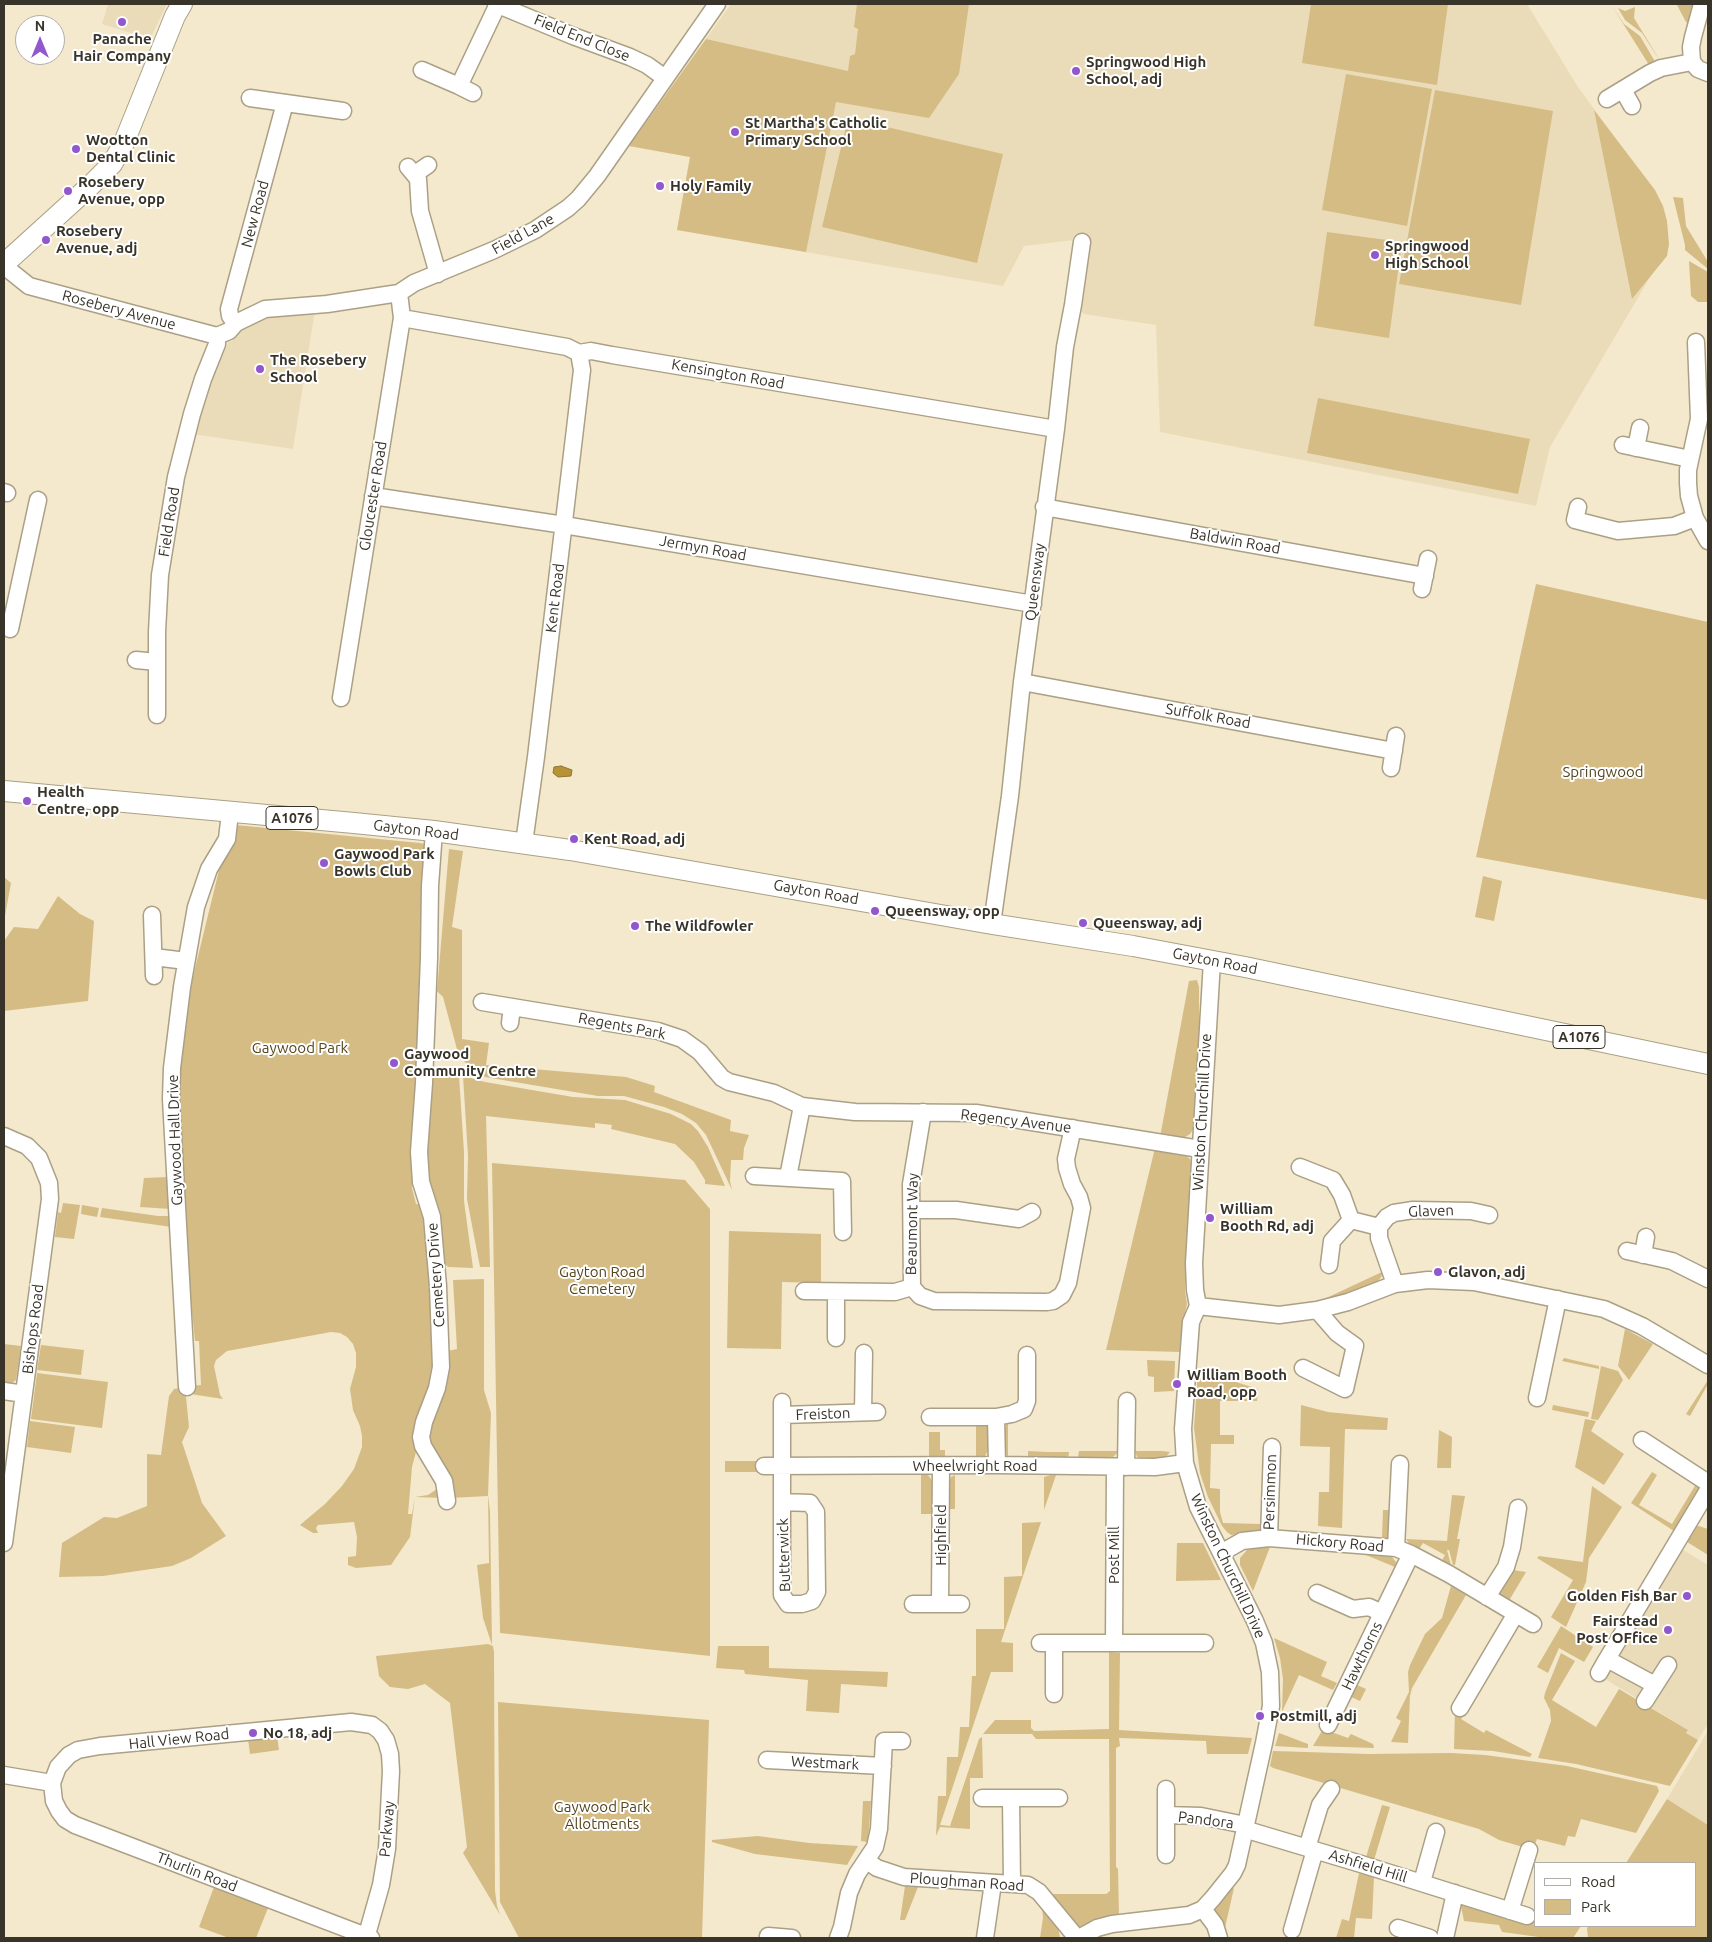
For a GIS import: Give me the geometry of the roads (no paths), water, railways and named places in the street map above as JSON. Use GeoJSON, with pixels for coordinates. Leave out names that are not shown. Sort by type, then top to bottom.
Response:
{"type":"FeatureCollection","features":[{"type":"Feature","properties":{"kind":"main road"},"geometry":{"type":"LineString","coordinates":[[4,265],[112,164],[130,128],[182,4]]}},
{"type":"Feature","properties":{"kind":"main road","name":"Gayton Road"},"geometry":{"type":"LineString","coordinates":[[4,791],[434,831],[524,843],[814,891],[992,924],[1133,946],[1450,1009],[1708,1064]]}},
{"type":"Feature","properties":{"kind":"street","name":"Field End Close"},"geometry":{"type":"LineString","coordinates":[[497,4],[572,36],[630,57],[647,65],[665,78]]}},
{"type":"Feature","properties":{"kind":"street"},"geometry":{"type":"LineString","coordinates":[[422,70],[466,90],[497,4]]}},
{"type":"Feature","properties":{"kind":"street","name":"Field Lane"},"geometry":{"type":"LineString","coordinates":[[236,323],[265,309],[327,304],[400,293],[414,283],[502,246],[534,230],[568,208],[597,176],[717,4]]}},
{"type":"Feature","properties":{"kind":"street"},"geometry":{"type":"LineString","coordinates":[[1702,4],[1692,37],[1692,62],[1708,74]]}},
{"type":"Feature","properties":{"kind":"street"},"geometry":{"type":"LineString","coordinates":[[1607,99],[1660,68],[1692,62]]}},
{"type":"Feature","properties":{"kind":"street"},"geometry":{"type":"LineString","coordinates":[[1622,90],[1632,106]]}},
{"type":"Feature","properties":{"kind":"street"},"geometry":{"type":"LineString","coordinates":[[250,98],[343,111]]}},
{"type":"Feature","properties":{"kind":"street","name":"New Road"},"geometry":{"type":"LineString","coordinates":[[236,323],[230,316],[229,310],[285,103]]}},
{"type":"Feature","properties":{"kind":"street"},"geometry":{"type":"LineString","coordinates":[[417,168],[420,211],[438,274]]}},
{"type":"Feature","properties":{"kind":"street","name":"Queensway"},"geometry":{"type":"LineString","coordinates":[[992,924],[1010,796],[1022,682],[1044,507],[1056,430],[1065,347],[1082,242]]}},
{"type":"Feature","properties":{"kind":"street","name":"Rosebery Avenue"},"geometry":{"type":"LineString","coordinates":[[4,265],[29,286],[217,336]]}},
{"type":"Feature","properties":{"kind":"street","name":"Gloucester Road"},"geometry":{"type":"LineString","coordinates":[[341,698],[402,318],[400,293]]}},
{"type":"Feature","properties":{"kind":"street","name":"Kensington Road"},"geometry":{"type":"LineString","coordinates":[[402,318],[567,347],[579,353],[591,351],[605,353],[1056,430]]}},
{"type":"Feature","properties":{"kind":"street"},"geometry":{"type":"LineString","coordinates":[[217,336],[229,331],[236,323]]}},
{"type":"Feature","properties":{"kind":"street","name":"Field Road"},"geometry":{"type":"LineString","coordinates":[[157,715],[156,632],[160,575],[176,477],[203,379],[218,344],[217,336]]}},
{"type":"Feature","properties":{"kind":"street"},"geometry":{"type":"LineString","coordinates":[[1696,342],[1703,363],[1699,419],[1690,459],[1688,483],[1689,496],[1695,518],[1708,541]]}},
{"type":"Feature","properties":{"kind":"street","name":"Kent Road"},"geometry":{"type":"LineString","coordinates":[[524,843],[582,370],[579,353]]}},
{"type":"Feature","properties":{"kind":"street"},"geometry":{"type":"LineString","coordinates":[[1640,428],[1630,446],[1690,459]]}},
{"type":"Feature","properties":{"kind":"street","name":"Jermyn Road"},"geometry":{"type":"LineString","coordinates":[[373,496],[564,524],[1032,604]]}},
{"type":"Feature","properties":{"kind":"street"},"geometry":{"type":"LineString","coordinates":[[10,629],[9,605],[38,500]]}},
{"type":"Feature","properties":{"kind":"street","name":"Baldwin Road"},"geometry":{"type":"LineString","coordinates":[[1044,507],[1424,582],[1428,559]]}},
{"type":"Feature","properties":{"kind":"street"},"geometry":{"type":"LineString","coordinates":[[1575,520],[1618,531],[1674,526],[1695,518]]}},
{"type":"Feature","properties":{"kind":"street"},"geometry":{"type":"LineString","coordinates":[[136,660],[157,662]]}},
{"type":"Feature","properties":{"kind":"street","name":"Suffolk Road"},"geometry":{"type":"LineString","coordinates":[[1022,682],[1395,743],[1391,768]]}},
{"type":"Feature","properties":{"kind":"street","name":"Gaywood Hall Drive"},"geometry":{"type":"LineString","coordinates":[[187,1387],[171,1099],[172,1068],[186,961],[196,907],[209,869],[227,839],[230,813]]}},
{"type":"Feature","properties":{"kind":"street","name":"Cemetery Drive"},"geometry":{"type":"LineString","coordinates":[[434,831],[419,1152],[421,1182],[432,1217],[441,1367],[437,1388],[424,1422],[422,1437],[423,1446],[444,1481],[447,1501]]}},
{"type":"Feature","properties":{"kind":"street"},"geometry":{"type":"LineString","coordinates":[[152,915],[154,976]]}},
{"type":"Feature","properties":{"kind":"street"},"geometry":{"type":"LineString","coordinates":[[154,957],[186,961]]}},
{"type":"Feature","properties":{"kind":"street","name":"Winston Churchill Drive"},"geometry":{"type":"LineString","coordinates":[[1203,1909],[1233,1873],[1239,1856],[1271,1706],[1268,1658],[1264,1642],[1198,1507],[1185,1462],[1183,1429],[1191,1322],[1198,1306],[1195,1290],[1194,1263],[1212,961]]}},
{"type":"Feature","properties":{"kind":"street","name":"Regents Park"},"geometry":{"type":"LineString","coordinates":[[482,1002],[511,1015],[658,1031],[682,1039],[700,1052],[722,1078],[729,1082],[774,1093]]}},
{"type":"Feature","properties":{"kind":"street","name":"Regency Avenue"},"geometry":{"type":"LineString","coordinates":[[774,1093],[802,1106],[855,1112],[976,1113],[1200,1149]]}},
{"type":"Feature","properties":{"kind":"street"},"geometry":{"type":"LineString","coordinates":[[788,1177],[802,1106]]}},
{"type":"Feature","properties":{"kind":"street","name":"Beaumont Way"},"geometry":{"type":"LineString","coordinates":[[923,1112],[912,1176],[912,1287],[920,1296],[934,1301],[1047,1302],[1062,1295],[1068,1283],[1082,1208],[1067,1168],[1066,1159],[1073,1128]]}},
{"type":"Feature","properties":{"kind":"street","name":"Bishops Road"},"geometry":{"type":"LineString","coordinates":[[4,1136],[27,1146],[39,1158],[49,1183],[50,1198],[4,1543]]}},
{"type":"Feature","properties":{"kind":"street"},"geometry":{"type":"LineString","coordinates":[[1300,1167],[1333,1180],[1342,1194],[1351,1220]]}},
{"type":"Feature","properties":{"kind":"street"},"geometry":{"type":"LineString","coordinates":[[754,1176],[842,1180],[843,1232]]}},
{"type":"Feature","properties":{"kind":"street"},"geometry":{"type":"LineString","coordinates":[[912,1210],[956,1210],[1019,1220],[1032,1212]]}},
{"type":"Feature","properties":{"kind":"street","name":"Glaven"},"geometry":{"type":"LineString","coordinates":[[1380,1227],[1386,1217],[1413,1210],[1471,1211],[1489,1215]]}},
{"type":"Feature","properties":{"kind":"street"},"geometry":{"type":"LineString","coordinates":[[1351,1220],[1380,1227],[1378,1238],[1395,1284]]}},
{"type":"Feature","properties":{"kind":"street"},"geometry":{"type":"LineString","coordinates":[[1329,1265],[1332,1242],[1351,1220]]}},
{"type":"Feature","properties":{"kind":"street"},"geometry":{"type":"LineString","coordinates":[[1644,1255],[1646,1238]]}},
{"type":"Feature","properties":{"kind":"street"},"geometry":{"type":"LineString","coordinates":[[1627,1252],[1672,1261],[1708,1279]]}},
{"type":"Feature","properties":{"kind":"street"},"geometry":{"type":"LineString","coordinates":[[1198,1306],[1279,1315],[1317,1310],[1348,1302],[1395,1284],[1428,1280],[1466,1281],[1604,1309],[1625,1318],[1708,1365]]}},
{"type":"Feature","properties":{"kind":"street"},"geometry":{"type":"LineString","coordinates":[[804,1291],[895,1292],[912,1287]]}},
{"type":"Feature","properties":{"kind":"street"},"geometry":{"type":"LineString","coordinates":[[836,1292],[836,1338]]}},
{"type":"Feature","properties":{"kind":"street"},"geometry":{"type":"LineString","coordinates":[[1537,1398],[1558,1299]]}},
{"type":"Feature","properties":{"kind":"street"},"geometry":{"type":"LineString","coordinates":[[1303,1368],[1344,1389],[1355,1346],[1337,1334],[1317,1310]]}},
{"type":"Feature","properties":{"kind":"street","name":"Freiston"},"geometry":{"type":"LineString","coordinates":[[783,1466],[782,1408],[870,1412],[864,1353]]}},
{"type":"Feature","properties":{"kind":"street"},"geometry":{"type":"LineString","coordinates":[[930,1417],[996,1416],[1012,1414],[1024,1409],[1027,1401],[1020,1375],[1027,1355]]}},
{"type":"Feature","properties":{"kind":"street"},"geometry":{"type":"LineString","coordinates":[[4,1391],[24,1394]]}},
{"type":"Feature","properties":{"kind":"street","name":"Post Mill"},"geometry":{"type":"LineString","coordinates":[[1114,1643],[1120,1467],[1127,1401]]}},
{"type":"Feature","properties":{"kind":"street"},"geometry":{"type":"LineString","coordinates":[[996,1416],[997,1465]]}},
{"type":"Feature","properties":{"kind":"street"},"geometry":{"type":"LineString","coordinates":[[1642,1440],[1708,1483]]}},
{"type":"Feature","properties":{"kind":"street","name":"Persimmon"},"geometry":{"type":"LineString","coordinates":[[1269,1538],[1272,1447]]}},
{"type":"Feature","properties":{"kind":"street","name":"Wheelwright Road"},"geometry":{"type":"LineString","coordinates":[[764,1466],[997,1465],[1156,1467],[1185,1462]]}},
{"type":"Feature","properties":{"kind":"street"},"geometry":{"type":"LineString","coordinates":[[1400,1464],[1404,1551]]}},
{"type":"Feature","properties":{"kind":"street","name":"Butterwick"},"geometry":{"type":"LineString","coordinates":[[782,1502],[810,1503],[816,1512],[817,1592],[812,1601],[802,1604],[788,1604],[782,1595],[782,1502],[783,1466]]}},
{"type":"Feature","properties":{"kind":"street","name":"Highfield"},"geometry":{"type":"LineString","coordinates":[[940,1604],[941,1466]]}},
{"type":"Feature","properties":{"kind":"street"},"geometry":{"type":"LineString","coordinates":[[1655,1686],[1603,1666],[1708,1490]]}},
{"type":"Feature","properties":{"kind":"street"},"geometry":{"type":"LineString","coordinates":[[1487,1597],[1506,1567],[1512,1549],[1518,1508]]}},
{"type":"Feature","properties":{"kind":"street","name":"Hickory Road"},"geometry":{"type":"LineString","coordinates":[[1221,1553],[1242,1542],[1269,1538],[1404,1551],[1533,1624]]}},
{"type":"Feature","properties":{"kind":"street","name":"Hawthorns"},"geometry":{"type":"LineString","coordinates":[[1328,1725],[1382,1613],[1404,1551]]}},
{"type":"Feature","properties":{"kind":"street","name":"Hawthorns"},"geometry":{"type":"LineString","coordinates":[[1316,1593],[1353,1609],[1369,1607],[1382,1613]]}},
{"type":"Feature","properties":{"kind":"street"},"geometry":{"type":"LineString","coordinates":[[913,1604],[962,1604]]}},
{"type":"Feature","properties":{"kind":"street"},"geometry":{"type":"LineString","coordinates":[[1460,1708],[1515,1614]]}},
{"type":"Feature","properties":{"kind":"street"},"geometry":{"type":"LineString","coordinates":[[1049,1685],[1047,1643],[1114,1643],[1194,1648]]}},
{"type":"Feature","properties":{"kind":"street"},"geometry":{"type":"LineString","coordinates":[[1645,1701],[1668,1665]]}},
{"type":"Feature","properties":{"kind":"street","name":"Hall View Road"},"geometry":{"type":"LineString","coordinates":[[52,1783],[54,1775],[62,1762],[78,1750],[351,1722],[372,1725]]}},
{"type":"Feature","properties":{"kind":"street","name":"Parkway"},"geometry":{"type":"LineString","coordinates":[[368,1938],[381,1885],[387,1849],[390,1820],[391,1771],[390,1754],[386,1740],[380,1731],[372,1725]]}},
{"type":"Feature","properties":{"kind":"street"},"geometry":{"type":"LineString","coordinates":[[838,1938],[849,1893],[858,1874],[875,1847],[880,1829],[884,1741],[902,1741]]}},
{"type":"Feature","properties":{"kind":"street","name":"Westmark"},"geometry":{"type":"LineString","coordinates":[[768,1760],[883,1766]]}},
{"type":"Feature","properties":{"kind":"street"},"geometry":{"type":"LineString","coordinates":[[4,1776],[52,1783]]}},
{"type":"Feature","properties":{"kind":"street","name":"Thurlin Road"},"geometry":{"type":"LineString","coordinates":[[52,1783],[54,1801],[59,1811],[65,1819],[74,1825],[368,1938]]}},
{"type":"Feature","properties":{"kind":"street","name":"Pandora"},"geometry":{"type":"LineString","coordinates":[[1166,1789],[1166,1855]]}},
{"type":"Feature","properties":{"kind":"street","name":"Ashfield Hill"},"geometry":{"type":"LineString","coordinates":[[1299,1923],[1311,1849],[1315,1802],[1331,1789]]}},
{"type":"Feature","properties":{"kind":"street"},"geometry":{"type":"LineString","coordinates":[[982,1798],[1059,1798]]}},
{"type":"Feature","properties":{"kind":"street"},"geometry":{"type":"LineString","coordinates":[[1011,1798],[1012,1884]]}},
{"type":"Feature","properties":{"kind":"street","name":"Pandora"},"geometry":{"type":"LineString","coordinates":[[1166,1815],[1201,1816],[1244,1827]]}},
{"type":"Feature","properties":{"kind":"street","name":"Ashfield Hill"},"geometry":{"type":"LineString","coordinates":[[1244,1827],[1527,1916]]}},
{"type":"Feature","properties":{"kind":"street","name":"Ashfield Hill"},"geometry":{"type":"LineString","coordinates":[[1422,1882],[1438,1841]]}},
{"type":"Feature","properties":{"kind":"street"},"geometry":{"type":"LineString","coordinates":[[1510,1912],[1532,1857]]}},
{"type":"Feature","properties":{"kind":"street","name":"Ploughman Road"},"geometry":{"type":"LineString","coordinates":[[866,1861],[877,1868],[904,1877],[1028,1885],[1035,1888],[1078,1938]]}},
{"type":"Feature","properties":{"kind":"street"},"geometry":{"type":"LineString","coordinates":[[985,1938],[993,1883]]}},
{"type":"Feature","properties":{"kind":"street"},"geometry":{"type":"LineString","coordinates":[[1444,1938],[1455,1893]]}},
{"type":"Feature","properties":{"kind":"street"},"geometry":{"type":"LineString","coordinates":[[1078,1938],[1097,1928],[1112,1924],[1189,1915],[1203,1909],[1214,1925],[1219,1938]]}},
{"type":"Feature","properties":{"kind":"street"},"geometry":{"type":"LineString","coordinates":[[1398,1928],[1419,1937]]}},
{"type":"Feature","properties":{"kind":"street"},"geometry":{"type":"LineString","coordinates":[[768,1936],[792,1938]]}},
{"type":"Feature","properties":{"kind":"place","name":"Panache Hair Company"},"geometry":{"type":"Point","coordinates":[122,22]}},
{"type":"Feature","properties":{"kind":"place","name":"Springwood High School, adj"},"geometry":{"type":"Point","coordinates":[1076,71]}},
{"type":"Feature","properties":{"kind":"place","name":"St Martha's Catholic Primary School"},"geometry":{"type":"Point","coordinates":[735,132]}},
{"type":"Feature","properties":{"kind":"place","name":"Wootton Dental Clinic"},"geometry":{"type":"Point","coordinates":[76,149]}},
{"type":"Feature","properties":{"kind":"place","name":"Holy Family"},"geometry":{"type":"Point","coordinates":[660,186]}},
{"type":"Feature","properties":{"kind":"place","name":"Rosebery Avenue, opp"},"geometry":{"type":"Point","coordinates":[68,191]}},
{"type":"Feature","properties":{"kind":"place","name":"Rosebery Avenue, adj"},"geometry":{"type":"Point","coordinates":[46,240]}},
{"type":"Feature","properties":{"kind":"place","name":"Springwood High School"},"geometry":{"type":"Point","coordinates":[1375,255]}},
{"type":"Feature","properties":{"kind":"place","name":"The Rosebery School"},"geometry":{"type":"Point","coordinates":[260,369]}},
{"type":"Feature","properties":{"kind":"place","name":"Health Centre, opp"},"geometry":{"type":"Point","coordinates":[27,801]}},
{"type":"Feature","properties":{"kind":"place","name":"Kent Road, adj"},"geometry":{"type":"Point","coordinates":[574,839]}},
{"type":"Feature","properties":{"kind":"place","name":"Gaywood Park Bowls Club"},"geometry":{"type":"Point","coordinates":[324,863]}},
{"type":"Feature","properties":{"kind":"place","name":"Queensway, opp"},"geometry":{"type":"Point","coordinates":[875,911]}},
{"type":"Feature","properties":{"kind":"place","name":"Queensway, adj"},"geometry":{"type":"Point","coordinates":[1083,923]}},
{"type":"Feature","properties":{"kind":"place","name":"The Wildfowler"},"geometry":{"type":"Point","coordinates":[635,926]}},
{"type":"Feature","properties":{"kind":"place","name":"Gaywood Community Centre"},"geometry":{"type":"Point","coordinates":[394,1063]}},
{"type":"Feature","properties":{"kind":"place","name":"William Booth Rd, adj"},"geometry":{"type":"Point","coordinates":[1210,1218]}},
{"type":"Feature","properties":{"kind":"place","name":"Glavon, adj"},"geometry":{"type":"Point","coordinates":[1438,1272]}},
{"type":"Feature","properties":{"kind":"place","name":"William Booth Road, opp"},"geometry":{"type":"Point","coordinates":[1177,1384]}},
{"type":"Feature","properties":{"kind":"place","name":"Golden Fish Bar"},"geometry":{"type":"Point","coordinates":[1687,1596]}},
{"type":"Feature","properties":{"kind":"place","name":"Fairstead Post OFfice"},"geometry":{"type":"Point","coordinates":[1668,1630]}},
{"type":"Feature","properties":{"kind":"place","name":"Postmill, adj"},"geometry":{"type":"Point","coordinates":[1260,1716]}},
{"type":"Feature","properties":{"kind":"place","name":"No 18, adj"},"geometry":{"type":"Point","coordinates":[253,1733]}},
{"type":"Feature","properties":{"kind":"park label","name":"Springwood"},"geometry":{"type":"Point","coordinates":[1603,772]}},
{"type":"Feature","properties":{"kind":"park label","name":"Gaywood Park"},"geometry":{"type":"Point","coordinates":[300,1048]}},
{"type":"Feature","properties":{"kind":"park label","name":"Gayton Road Cemetery"},"geometry":{"type":"Point","coordinates":[602,1280]}},
{"type":"Feature","properties":{"kind":"park label","name":"Gaywood Park Allotments"},"geometry":{"type":"Point","coordinates":[602,1816]}}]}
